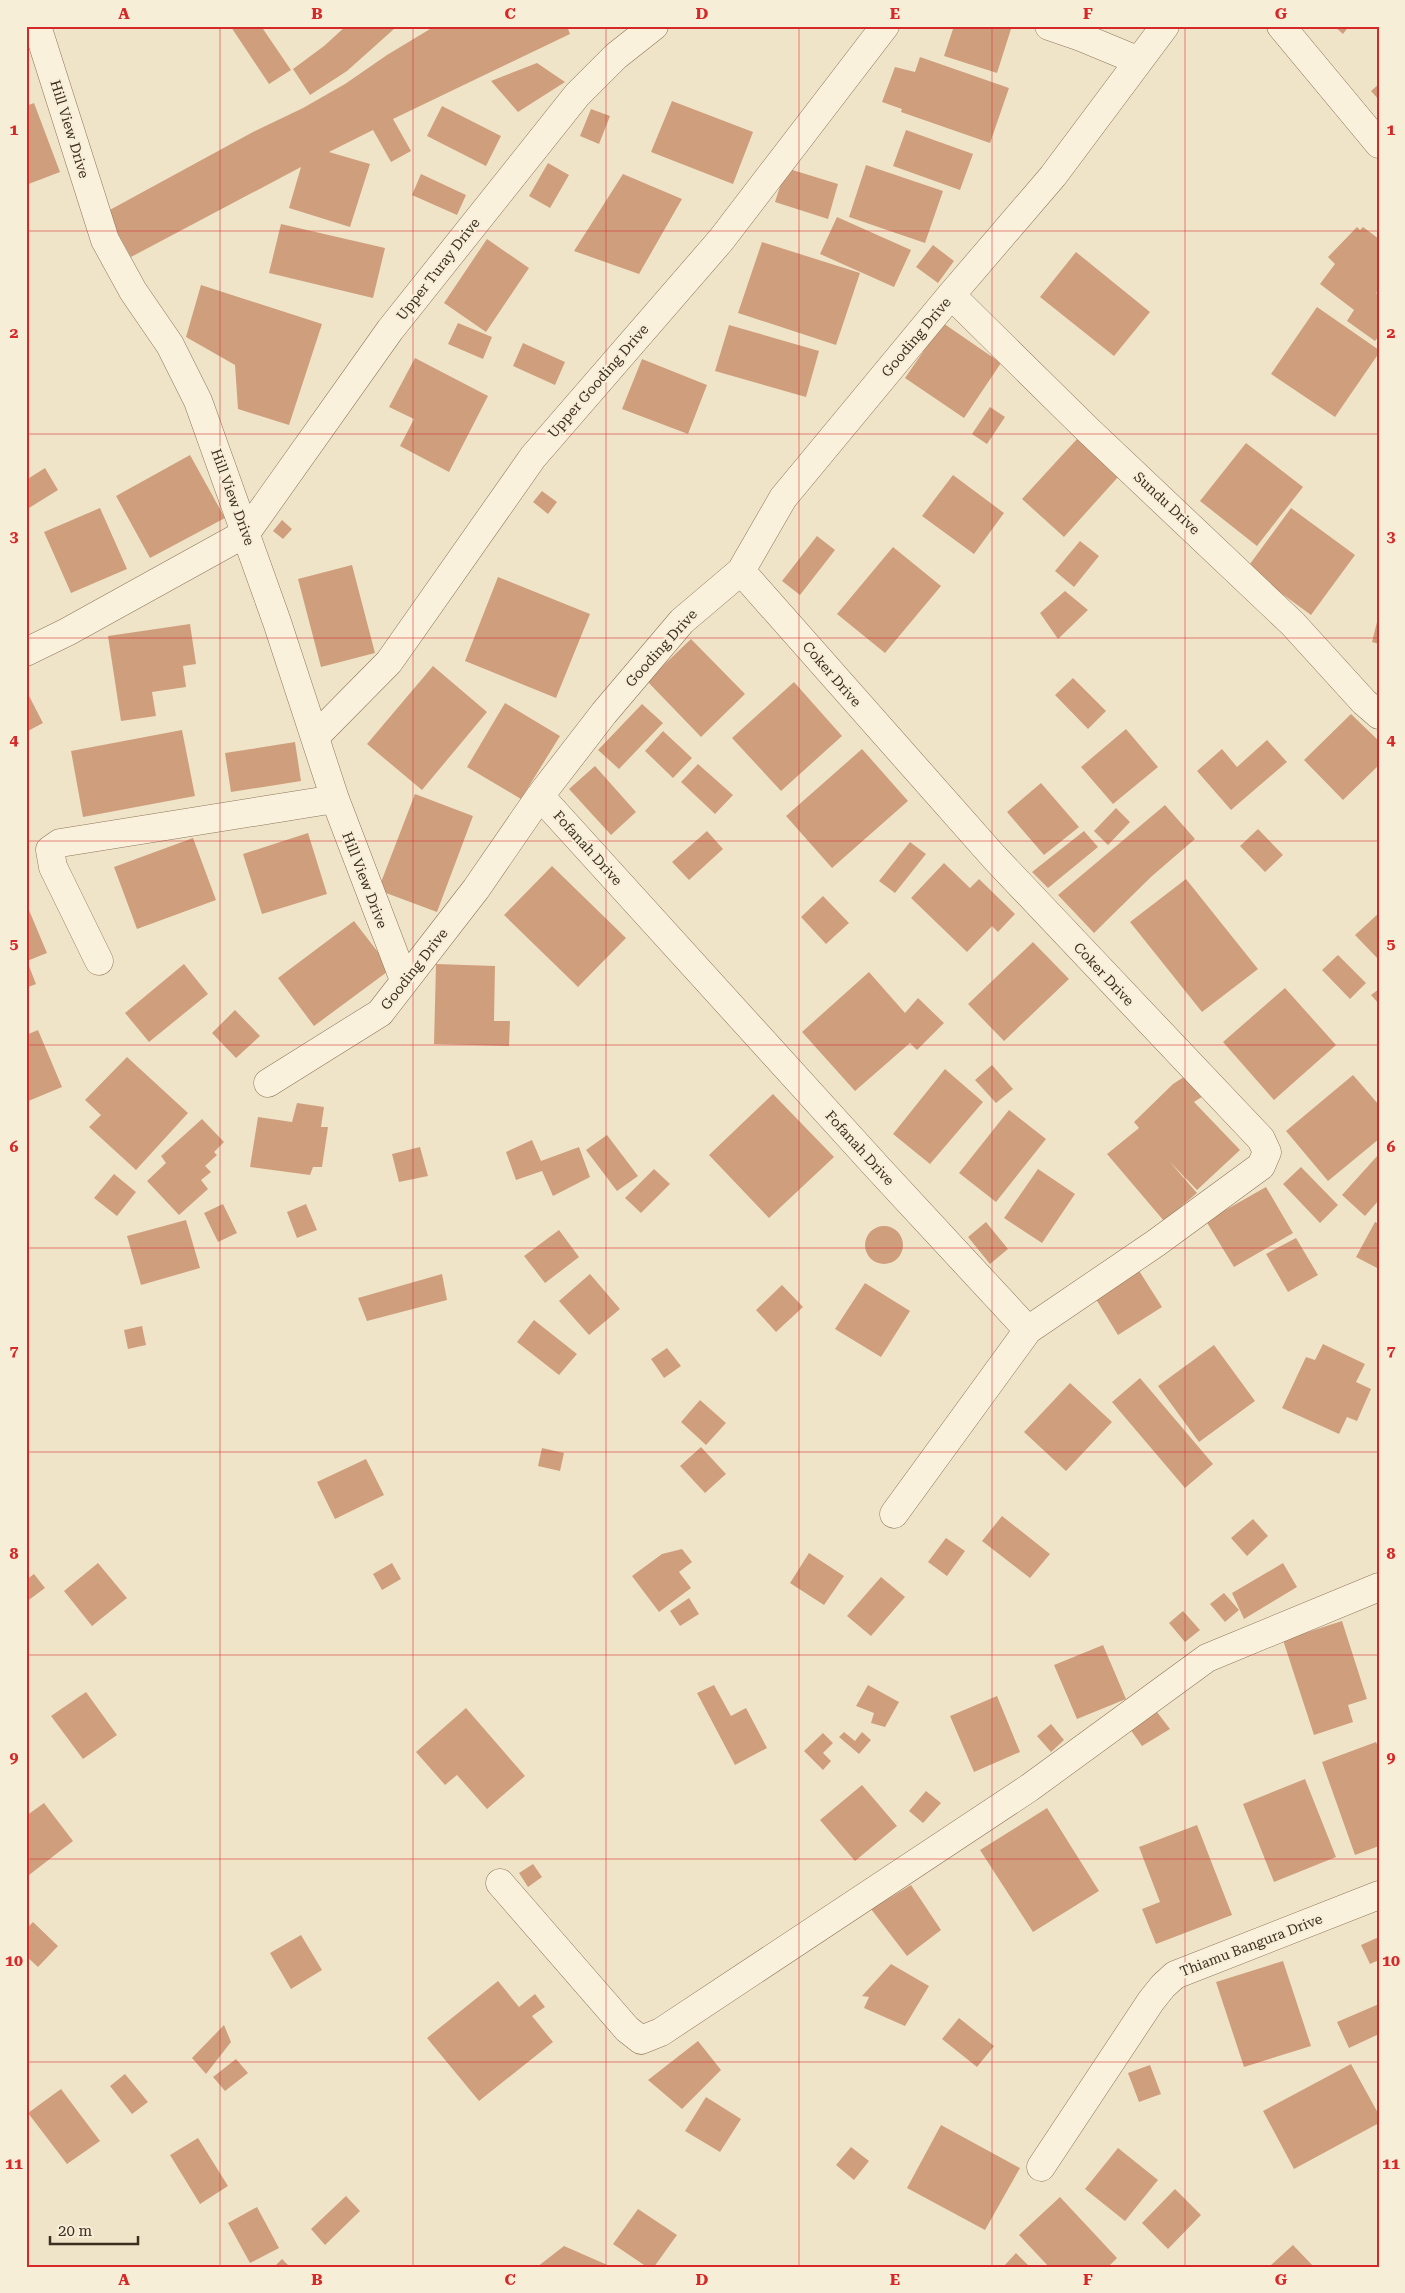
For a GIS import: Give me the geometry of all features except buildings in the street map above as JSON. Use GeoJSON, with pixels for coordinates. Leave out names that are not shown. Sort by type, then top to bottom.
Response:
{"type":"FeatureCollection","features":[{"type":"Feature","properties":{"kind":"street","name":"Hill View Drive"},"geometry":{"type":"LineString","coordinates":[[37,26],[105,240],[133,291],[170,345],[198,401],[246,533],[335,799],[404,980]]}},
{"type":"Feature","properties":{"kind":"street","name":"Upper Turay Drive"},"geometry":{"type":"LineString","coordinates":[[246,533],[390,330],[577,95],[616,56],[654,26]]}},
{"type":"Feature","properties":{"kind":"street","name":"Upper Gooding Drive"},"geometry":{"type":"LineString","coordinates":[[315,737],[389,662],[533,457],[721,240],[885,26]]}},
{"type":"Feature","properties":{"kind":"street"},"geometry":{"type":"LineString","coordinates":[[1049,26],[1139,61]]}},
{"type":"Feature","properties":{"kind":"street","name":"Gooding Drive"},"geometry":{"type":"LineString","coordinates":[[268,1083],[380,1013],[476,888],[540,796],[604,713],[682,621],[742,571],[783,498],[951,295],[1053,176],[1165,26]]}},
{"type":"Feature","properties":{"kind":"street"},"geometry":{"type":"LineString","coordinates":[[1281,26],[1379,144]]}},
{"type":"Feature","properties":{"kind":"street","name":"Sundu Drive"},"geometry":{"type":"LineString","coordinates":[[951,295],[1087,429],[1293,624],[1364,702],[1379,715]]}},
{"type":"Feature","properties":{"kind":"street"},"geometry":{"type":"LineString","coordinates":[[26,652],[67,632],[246,533]]}},
{"type":"Feature","properties":{"kind":"street","name":"Coker Drive"},"geometry":{"type":"LineString","coordinates":[[742,571],[994,857],[1261,1139],[1267,1152],[1261,1166],[1239,1183],[1156,1243],[1028,1330]]}},
{"type":"Feature","properties":{"kind":"street","name":"Fofanah Drive"},"geometry":{"type":"LineString","coordinates":[[540,796],[864,1153],[1028,1330]]}},
{"type":"Feature","properties":{"kind":"street"},"geometry":{"type":"LineString","coordinates":[[99,962],[53,867],[50,850],[60,843],[335,799]]}},
{"type":"Feature","properties":{"kind":"street"},"geometry":{"type":"LineString","coordinates":[[894,1514],[1028,1330]]}},
{"type":"Feature","properties":{"kind":"street"},"geometry":{"type":"LineString","coordinates":[[500,1883],[627,2028],[641,2040],[661,2032],[1029,1788],[1207,1658],[1379,1587]]}},
{"type":"Feature","properties":{"kind":"street","name":"Thiamu Bangura Drive"},"geometry":{"type":"LineString","coordinates":[[1041,2167],[1162,1986],[1174,1975],[1379,1895]]}}]}
